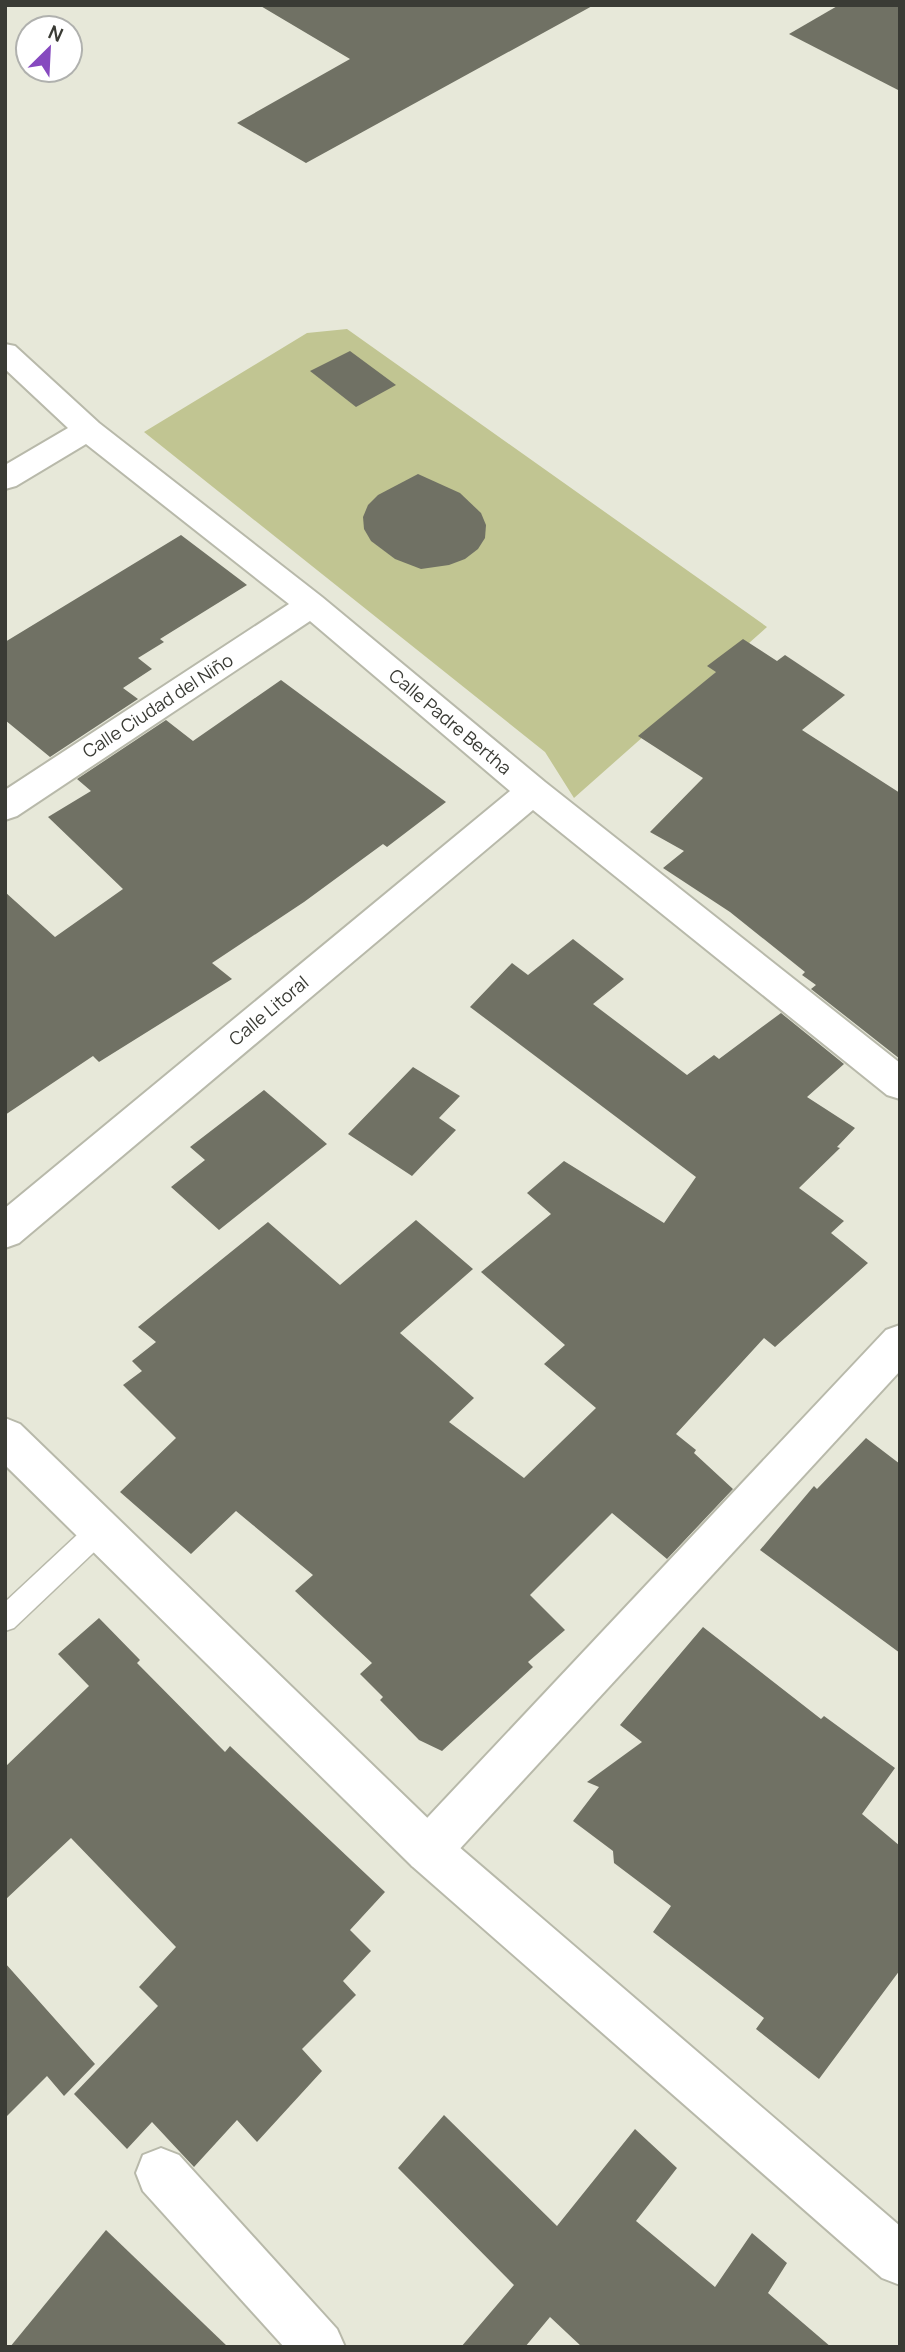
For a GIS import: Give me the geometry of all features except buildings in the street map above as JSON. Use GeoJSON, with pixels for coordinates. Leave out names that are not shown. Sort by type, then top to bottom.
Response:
{"type":"FeatureCollection","features":[{"type":"Feature","properties":{"kind":"street","name":"Calle Padre Bertha"},"geometry":{"type":"LineString","coordinates":[[5,353],[88,430],[311,605],[533,791],[900,1084]]}},
{"type":"Feature","properties":{"kind":"street"},"geometry":{"type":"LineString","coordinates":[[5,479],[88,430]]}},
{"type":"Feature","properties":{"kind":"street","name":"Calle Ciudad del Niño"},"geometry":{"type":"LineString","coordinates":[[5,807],[311,605]]}},
{"type":"Feature","properties":{"kind":"street","name":"Calle Litoral"},"geometry":{"type":"LineString","coordinates":[[5,1231],[533,791]]}},
{"type":"Feature","properties":{"kind":"street"},"geometry":{"type":"LineString","coordinates":[[428,1850],[900,1343]]}},
{"type":"Feature","properties":{"kind":"street"},"geometry":{"type":"LineString","coordinates":[[5,1437],[428,1850],[900,2260]]}},
{"type":"Feature","properties":{"kind":"street"},"geometry":{"type":"LineString","coordinates":[[161,2173],[319,2347]]}},
{"type":"Feature","properties":{"kind":"lane"},"geometry":{"type":"LineString","coordinates":[[5,1619],[101,1529]]}},
{"type":"Feature","properties":{"kind":"green space"},"geometry":{"type":"Polygon","coordinates":[[[347,329],[767,627],[574,798],[545,752],[144,432],[307,333],[347,329]]]}}]}
